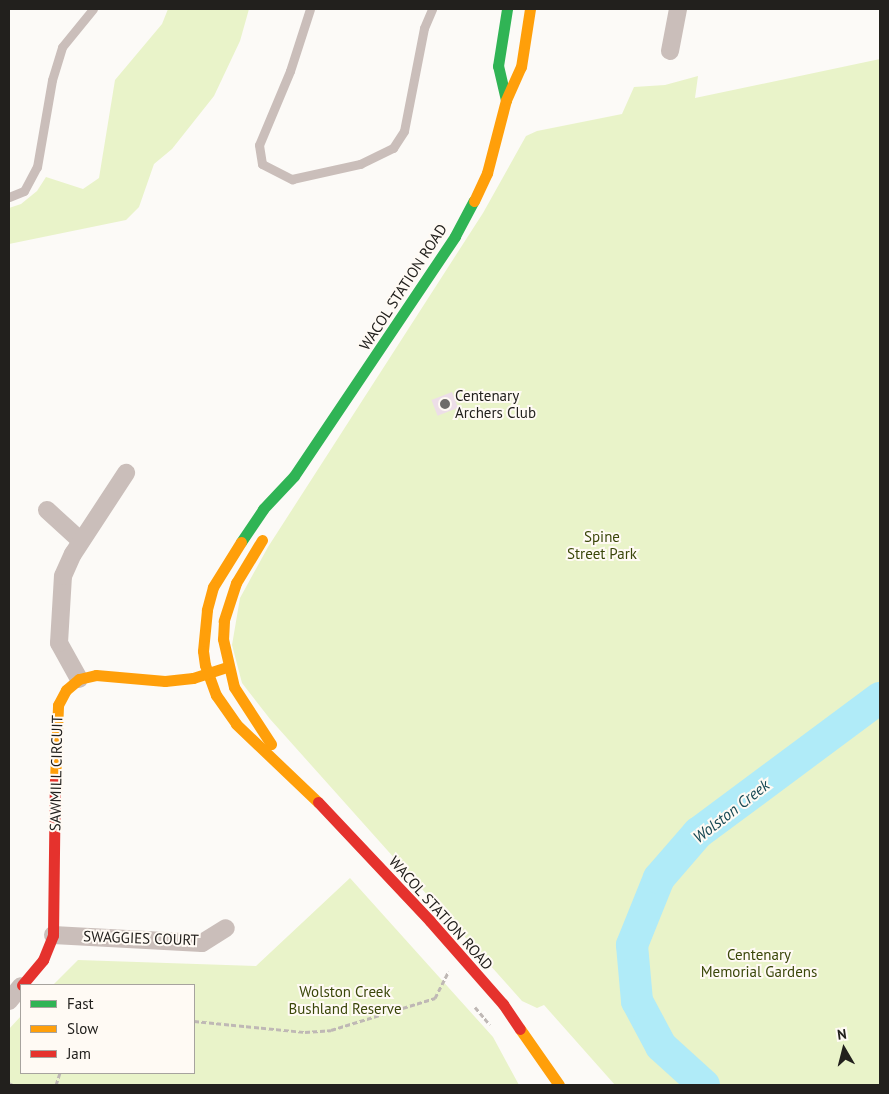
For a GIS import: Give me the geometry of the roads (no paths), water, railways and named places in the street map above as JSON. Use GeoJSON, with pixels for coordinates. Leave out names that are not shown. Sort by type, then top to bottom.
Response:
{"type":"FeatureCollection","features":[{"type":"Feature","properties":{"kind":"main road","name":"WACOL STATION ROAD"},"geometry":{"type":"LineString","coordinates":[[506,100],[498,66],[507,9]]}},
{"type":"Feature","properties":{"kind":"main road","name":"WACOL STATION ROAD"},"geometry":{"type":"LineString","coordinates":[[530,9],[521,67],[506,100],[487,173],[455,236],[294,476],[263,508],[214,587],[203,629],[208,673],[216,695],[236,724],[289,771],[464,960],[503,1004],[559,1085]]}},
{"type":"Feature","properties":{"kind":"main road","name":"WACOL STATION ROAD"},"geometry":{"type":"LineString","coordinates":[[282,507],[294,476]]}},
{"type":"Feature","properties":{"kind":"main road","name":"WACOL STATION ROAD"},"geometry":{"type":"LineString","coordinates":[[266,532],[245,566],[228,604],[223,639],[227,667],[243,703],[289,771]]}},
{"type":"Feature","properties":{"kind":"main road"},"geometry":{"type":"LineString","coordinates":[[79,679],[96,675],[165,681],[208,673],[227,667]]}},
{"type":"Feature","properties":{"kind":"main road","name":"SAWMILL CIRCUIT"},"geometry":{"type":"LineString","coordinates":[[24,984],[43,960],[53,935],[58,705],[66,690],[79,679]]}},
{"type":"Feature","properties":{"kind":"street"},"geometry":{"type":"LineString","coordinates":[[670,51],[678,9]]}},
{"type":"Feature","properties":{"kind":"street"},"geometry":{"type":"LineString","coordinates":[[79,679],[64,656],[59,632],[63,576],[82,541],[126,473]]}},
{"type":"Feature","properties":{"kind":"street"},"geometry":{"type":"LineString","coordinates":[[47,510],[82,541]]}},
{"type":"Feature","properties":{"kind":"street","name":"SWAGGIES COURT"},"geometry":{"type":"LineString","coordinates":[[53,935],[202,943],[226,928]]}},
{"type":"Feature","properties":{"kind":"street","name":"SAWMILL CIRCUIT"},"geometry":{"type":"LineString","coordinates":[[9,1001],[20,988]]}},
{"type":"Feature","properties":{"kind":"lane"},"geometry":{"type":"LineString","coordinates":[[9,197],[24,191],[36,167],[52,80],[62,47],[92,9]]}},
{"type":"Feature","properties":{"kind":"lane"},"geometry":{"type":"LineString","coordinates":[[310,9],[290,71],[259,145],[262,164],[292,179],[360,164],[393,148],[404,131],[424,28],[432,9]]}},
{"type":"Feature","properties":{"kind":"waterway","name":"Wolston Creek"},"geometry":{"type":"LineString","coordinates":[[704,1085],[661,1046],[637,1001],[632,945],[659,878],[698,833],[880,698]]}},
{"type":"Feature","properties":{"kind":"place","name":"Centenary Archers Club"},"geometry":{"type":"Point","coordinates":[445,404]}},
{"type":"Feature","properties":{"kind":"park label","name":"Spine Street Park"},"geometry":{"type":"Point","coordinates":[602,544]}},
{"type":"Feature","properties":{"kind":"park label","name":"Centenary Memorial Gardens"},"geometry":{"type":"Point","coordinates":[759,962]}},
{"type":"Feature","properties":{"kind":"park label","name":"Wolston Creek Bushland Reserve"},"geometry":{"type":"Point","coordinates":[345,1000]}}]}
